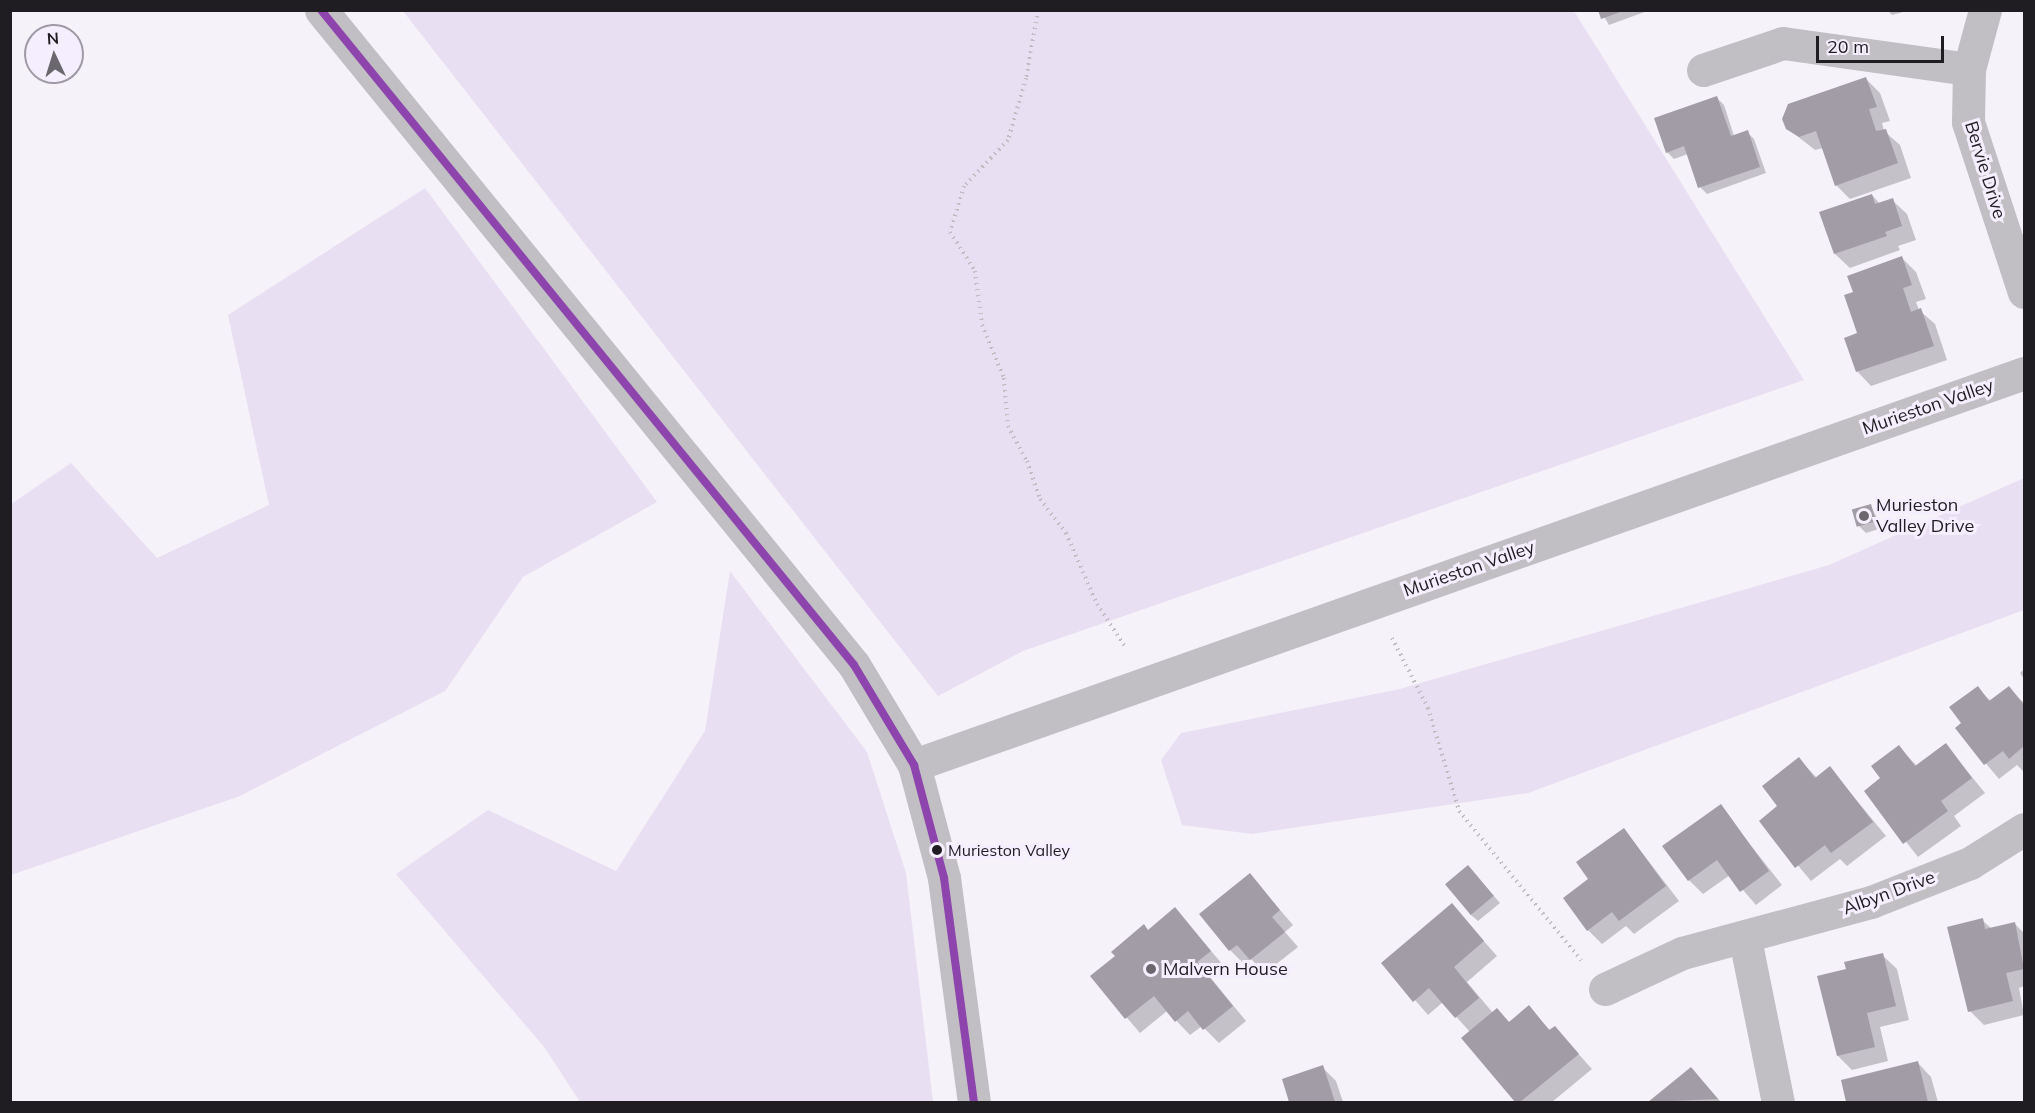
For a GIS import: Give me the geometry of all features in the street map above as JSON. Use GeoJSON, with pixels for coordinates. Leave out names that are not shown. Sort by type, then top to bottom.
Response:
{"type":"FeatureCollection","features":[{"type":"Feature","properties":{"kind":"street"},"geometry":{"type":"LineString","coordinates":[[321,10],[854,665],[914,765],[944,878],[974,1102]]}},
{"type":"Feature","properties":{"kind":"street","name":"Bervie Drive"},"geometry":{"type":"LineString","coordinates":[[1985,10],[1969,69],[1968,122],[2025,292]]}},
{"type":"Feature","properties":{"kind":"street"},"geometry":{"type":"LineString","coordinates":[[1703,70],[1783,43],[1969,69]]}},
{"type":"Feature","properties":{"kind":"street","name":"Murieston Valley"},"geometry":{"type":"LineString","coordinates":[[914,765],[2025,373]]}},
{"type":"Feature","properties":{"kind":"street","name":"Albyn Drive"},"geometry":{"type":"LineString","coordinates":[[1605,989],[1682,953],[1745,939],[1871,902],[1970,863],[2025,829]]}},
{"type":"Feature","properties":{"kind":"street"},"geometry":{"type":"LineString","coordinates":[[1745,939],[1778,1102]]}},
{"type":"Feature","properties":{"kind":"path"},"geometry":{"type":"LineString","coordinates":[[1038,10],[1026,78],[1008,140],[964,186],[950,232],[975,271],[982,325],[1004,378],[1008,426],[1028,461],[1040,499],[1066,533],[1097,604],[1149,682]]}},
{"type":"Feature","properties":{"kind":"path"},"geometry":{"type":"LineString","coordinates":[[1373,603],[1428,708],[1459,811],[1605,989]]}},
{"type":"Feature","properties":{"kind":"shaded area"},"geometry":{"type":"Polygon","coordinates":[[[403,11],[1574,11],[1804,380],[1023,651],[938,696],[403,11]]]}},
{"type":"Feature","properties":{"kind":"shaded area"},"geometry":{"type":"Polygon","coordinates":[[[425,188],[657,502],[523,577],[445,691],[240,796],[11,875],[11,504],[71,463],[157,558],[269,505],[228,315],[425,188]]]}},
{"type":"Feature","properties":{"kind":"shaded area"},"geometry":{"type":"Polygon","coordinates":[[[2024,478],[2024,610],[1528,793],[1252,834],[1182,825],[1161,760],[1181,733],[1400,689],[1829,565],[2024,478]]]}},
{"type":"Feature","properties":{"kind":"shaded area"},"geometry":{"type":"Polygon","coordinates":[[[730,571],[867,752],[906,873],[933,1102],[580,1102],[545,1048],[396,874],[488,810],[616,871],[705,731],[730,571]]]}},
{"type":"Feature","properties":{"kind":"building"},"geometry":{"type":"Polygon","coordinates":[[[1598,10],[1623,10],[1623,11],[1601,19],[1598,10]]]}},
{"type":"Feature","properties":{"kind":"building"},"geometry":{"type":"Polygon","coordinates":[[[1866,77],[1877,107],[1869,109],[1876,131],[1886,129],[1898,163],[1835,186],[1816,131],[1799,137],[1786,129],[1782,119],[1788,104],[1866,77]]]}},
{"type":"Feature","properties":{"kind":"building"},"geometry":{"type":"Polygon","coordinates":[[[1717,96],[1731,136],[1748,130],[1760,167],[1698,188],[1684,146],[1666,153],[1654,118],[1717,96]]]}},
{"type":"Feature","properties":{"kind":"building"},"geometry":{"type":"Polygon","coordinates":[[[1872,194],[1875,204],[1893,198],[1902,226],[1885,232],[1887,236],[1834,254],[1819,212],[1872,194]]]}},
{"type":"Feature","properties":{"kind":"building"},"geometry":{"type":"Polygon","coordinates":[[[1902,256],[1912,285],[1903,288],[1911,312],[1921,308],[1934,346],[1856,372],[1844,338],[1857,333],[1844,295],[1853,292],[1847,276],[1902,256]]]}},
{"type":"Feature","properties":{"kind":"building","name":"Murieston Valley Drive"},"geometry":{"type":"Polygon","coordinates":[[[1871,504],[1876,521],[1857,527],[1852,510],[1871,504]]]}},
{"type":"Feature","properties":{"kind":"building"},"geometry":{"type":"Polygon","coordinates":[[[1978,686],[1989,701],[2009,686],[2024,705],[2024,746],[2009,759],[2003,751],[1984,765],[1955,728],[1961,723],[1949,707],[1978,686]]]}},
{"type":"Feature","properties":{"kind":"building"},"geometry":{"type":"Polygon","coordinates":[[[1946,743],[1972,778],[1941,801],[1948,811],[1903,844],[1864,791],[1880,778],[1871,766],[1899,745],[1915,766],[1946,743]]]}},
{"type":"Feature","properties":{"kind":"building"},"geometry":{"type":"Polygon","coordinates":[[[1799,757],[1815,778],[1830,766],[1873,822],[1831,853],[1825,845],[1795,868],[1759,821],[1777,806],[1762,786],[1799,757]]]}},
{"type":"Feature","properties":{"kind":"building"},"geometry":{"type":"Polygon","coordinates":[[[1721,804],[1769,871],[1740,892],[1717,860],[1688,881],[1662,846],[1721,804]]]}},
{"type":"Feature","properties":{"kind":"building"},"geometry":{"type":"Polygon","coordinates":[[[1624,828],[1666,886],[1619,921],[1612,912],[1587,931],[1563,898],[1588,879],[1576,862],[1624,828]]]}},
{"type":"Feature","properties":{"kind":"building"},"geometry":{"type":"Polygon","coordinates":[[[1468,865],[1494,896],[1471,915],[1445,884],[1468,865]]]}},
{"type":"Feature","properties":{"kind":"building"},"geometry":{"type":"Polygon","coordinates":[[[1250,873],[1280,910],[1272,917],[1285,932],[1250,960],[1237,945],[1229,951],[1199,914],[1250,873]]]}},
{"type":"Feature","properties":{"kind":"building"},"geometry":{"type":"Polygon","coordinates":[[[1452,903],[1484,941],[1454,967],[1479,998],[1455,1018],[1429,988],[1413,1002],[1381,963],[1452,903]]]}},
{"type":"Feature","properties":{"kind":"building","name":"Malvern House"},"geometry":{"type":"Polygon","coordinates":[[[1175,907],[1211,951],[1197,962],[1233,1006],[1203,1030],[1188,1011],[1175,1022],[1154,996],[1125,1019],[1090,976],[1115,956],[1111,952],[1144,924],[1148,930],[1175,907]]]}},
{"type":"Feature","properties":{"kind":"building"},"geometry":{"type":"Polygon","coordinates":[[[1983,918],[1985,929],[2015,922],[2024,969],[2006,973],[2013,1001],[1968,1012],[1947,927],[1983,918]]]}},
{"type":"Feature","properties":{"kind":"building"},"geometry":{"type":"Polygon","coordinates":[[[1883,953],[1896,1006],[1867,1013],[1875,1047],[1837,1056],[1817,976],[1846,969],[1844,962],[1883,953]]]}},
{"type":"Feature","properties":{"kind":"building"},"geometry":{"type":"Polygon","coordinates":[[[1529,1005],[1549,1030],[1555,1026],[1579,1054],[1520,1102],[1515,1102],[1461,1038],[1497,1008],[1509,1022],[1529,1005]]]}},
{"type":"Feature","properties":{"kind":"building"},"geometry":{"type":"Polygon","coordinates":[[[1918,1061],[1928,1102],[1846,1102],[1841,1080],[1918,1061]]]}},
{"type":"Feature","properties":{"kind":"building"},"geometry":{"type":"Polygon","coordinates":[[[1323,1065],[1335,1102],[1289,1102],[1282,1079],[1323,1065]]]}},
{"type":"Feature","properties":{"kind":"building"},"geometry":{"type":"Polygon","coordinates":[[[1691,1067],[1718,1099],[1648,1102],[1691,1067]]]}},
{"type":"Feature","properties":{"kind":"transit line"},"geometry":{"type":"LineString","coordinates":[[321,10],[854,665],[914,765],[944,878],[974,1102]]}},
{"type":"Feature","properties":{"kind":"place","name":"Murieston Valley Drive"},"geometry":{"type":"Point","coordinates":[1864,516]}},
{"type":"Feature","properties":{"kind":"place","name":"Murieston Valley"},"geometry":{"type":"Point","coordinates":[937,850]}},
{"type":"Feature","properties":{"kind":"place","name":"Malvern House"},"geometry":{"type":"Point","coordinates":[1151,969]}}]}
